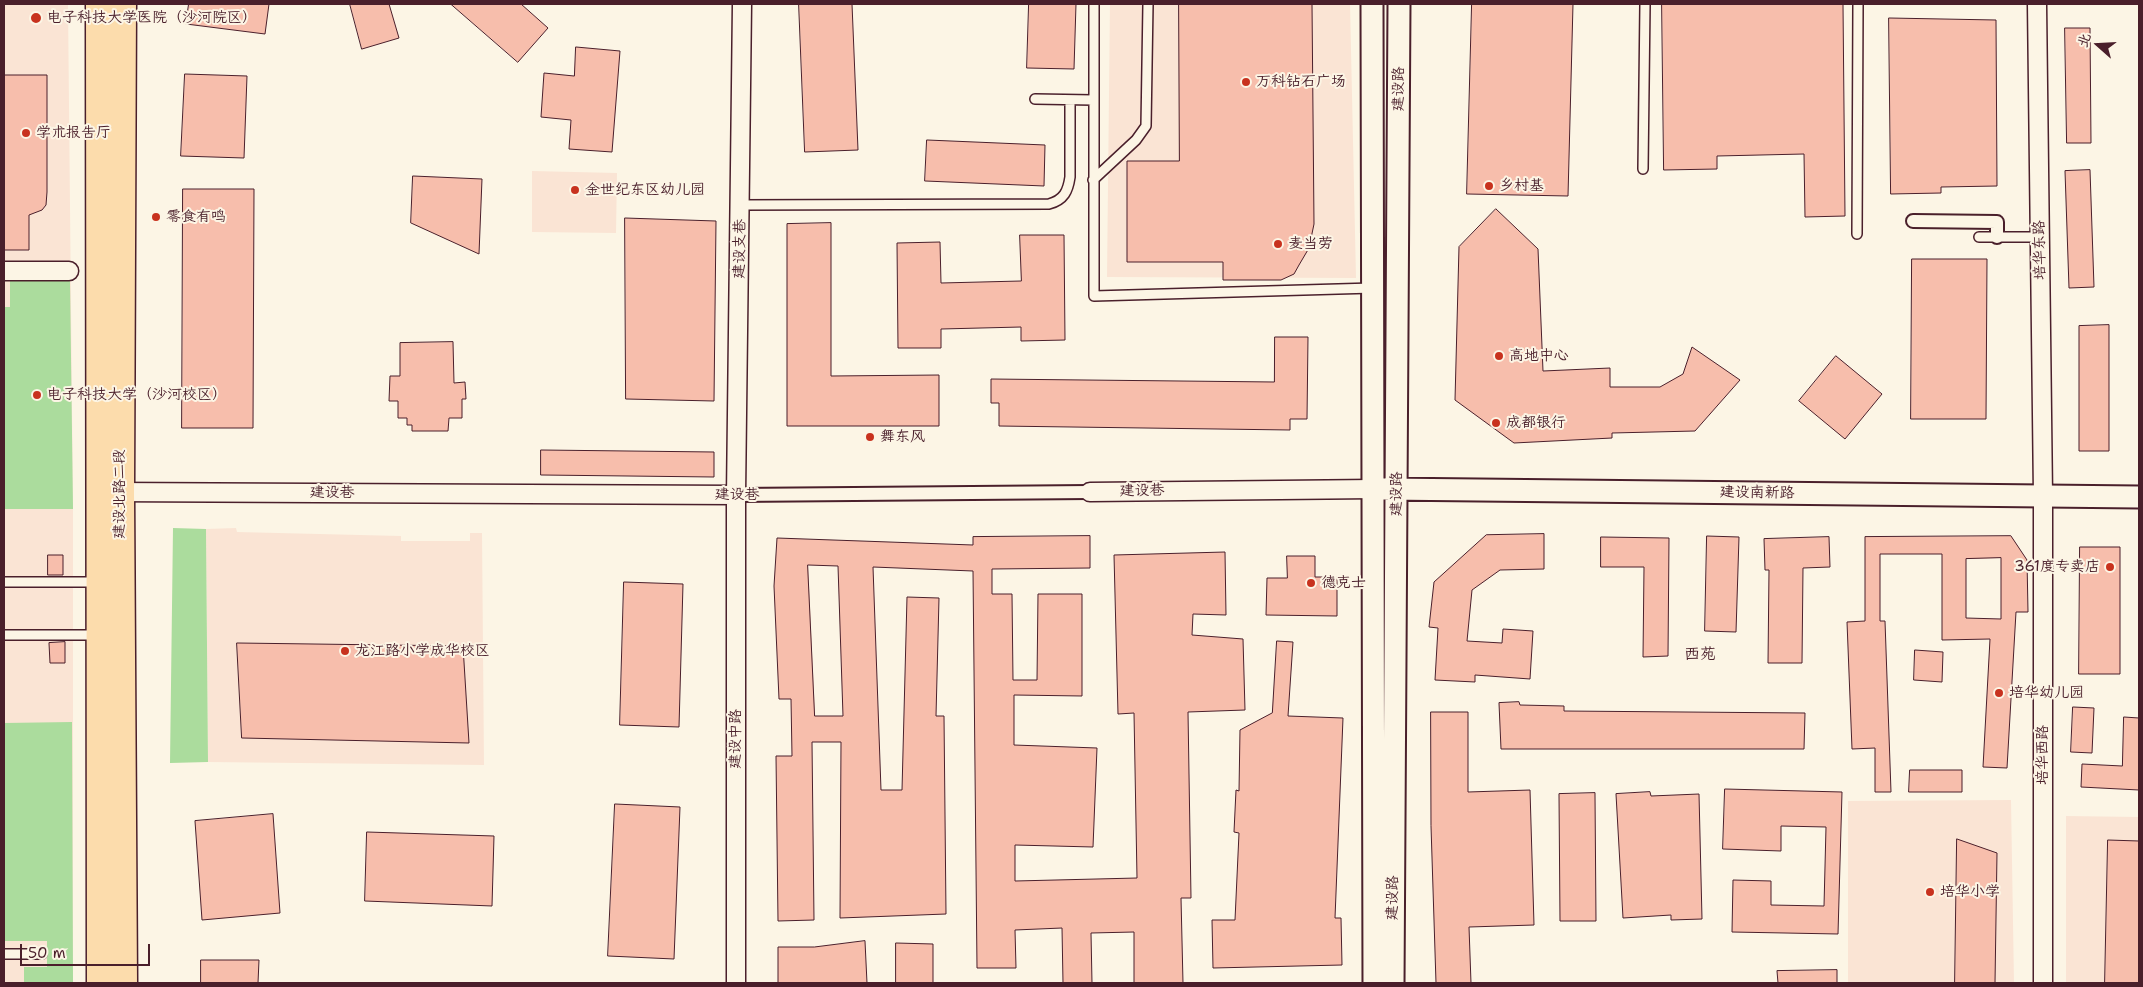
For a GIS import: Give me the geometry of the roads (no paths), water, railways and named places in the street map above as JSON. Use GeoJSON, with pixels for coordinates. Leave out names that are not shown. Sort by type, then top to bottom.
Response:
{"type":"FeatureCollection","features":[{"type":"Feature","properties":{"kind":"main road","name":"建设北路二段"},"geometry":{"type":"LineString","coordinates":[[100,4],[123,983]]}},
{"type":"Feature","properties":{"kind":"main road","name":"建设北路二段"},"geometry":{"type":"LineString","coordinates":[[101,983],[101,582],[110,492],[122,4]]}},
{"type":"Feature","properties":{"kind":"street","name":"建设支巷"},"geometry":{"type":"LineString","coordinates":[[736,495],[742,4]]}},
{"type":"Feature","properties":{"kind":"street","name":"建设路"},"geometry":{"type":"LineString","coordinates":[[1372,4],[1374,983]]}},
{"type":"Feature","properties":{"kind":"street","name":"建设路"},"geometry":{"type":"LineString","coordinates":[[1392,983],[1398,489],[1399,4]]}},
{"type":"Feature","properties":{"kind":"street","name":"培华东路"},"geometry":{"type":"LineString","coordinates":[[2037,4],[2043,496]]}},
{"type":"Feature","properties":{"kind":"street"},"geometry":{"type":"LineString","coordinates":[[1913,221],[1997,222],[1996,237]]}},
{"type":"Feature","properties":{"kind":"street"},"geometry":{"type":"LineString","coordinates":[[4,271],[69,271]]}},
{"type":"Feature","properties":{"kind":"street","name":"建设巷"},"geometry":{"type":"LineString","coordinates":[[110,492],[736,495],[1374,489]]}},
{"type":"Feature","properties":{"kind":"street","name":"建设南新路"},"geometry":{"type":"LineString","coordinates":[[1374,489],[2139,497]]}},
{"type":"Feature","properties":{"kind":"street","name":"建设中路"},"geometry":{"type":"LineString","coordinates":[[736,495],[736,983]]}},
{"type":"Feature","properties":{"kind":"street","name":"培华西路"},"geometry":{"type":"LineString","coordinates":[[2043,496],[2043,983]]}},
{"type":"Feature","properties":{"kind":"lane"},"geometry":{"type":"LineString","coordinates":[[1094,4],[1094,296],[1373,288]]}},
{"type":"Feature","properties":{"kind":"lane"},"geometry":{"type":"LineString","coordinates":[[1093,180],[1136,140],[1146,126],[1148,4]]}},
{"type":"Feature","properties":{"kind":"lane"},"geometry":{"type":"LineString","coordinates":[[1643,169],[1645,4]]}},
{"type":"Feature","properties":{"kind":"lane"},"geometry":{"type":"LineString","coordinates":[[1857,234],[1858,4]]}},
{"type":"Feature","properties":{"kind":"lane"},"geometry":{"type":"LineString","coordinates":[[1035,99],[1093,100]]}},
{"type":"Feature","properties":{"kind":"lane"},"geometry":{"type":"LineString","coordinates":[[741,205],[1049,204],[1058,202],[1069,188],[1070,100]]}},
{"type":"Feature","properties":{"kind":"lane"},"geometry":{"type":"LineString","coordinates":[[1979,237],[2040,237]]}},
{"type":"Feature","properties":{"kind":"lane"},"geometry":{"type":"LineString","coordinates":[[4,582],[101,582]]}},
{"type":"Feature","properties":{"kind":"lane"},"geometry":{"type":"LineString","coordinates":[[4,635],[101,636]]}},
{"type":"Feature","properties":{"kind":"lane"},"geometry":{"type":"LineString","coordinates":[[4,954],[42,954]]}},
{"type":"Feature","properties":{"kind":"place","name":"电子科技大学医院（沙河院区）"},"geometry":{"type":"Point","coordinates":[36,18]}},
{"type":"Feature","properties":{"kind":"place","name":"万科钻石广场"},"geometry":{"type":"Point","coordinates":[1246,82]}},
{"type":"Feature","properties":{"kind":"place","name":"学术报告厅"},"geometry":{"type":"Point","coordinates":[26,133]}},
{"type":"Feature","properties":{"kind":"place","name":"乡村基"},"geometry":{"type":"Point","coordinates":[1489,186]}},
{"type":"Feature","properties":{"kind":"place","name":"金世纪东区幼儿园"},"geometry":{"type":"Point","coordinates":[575,190]}},
{"type":"Feature","properties":{"kind":"place","name":"零食有鸣"},"geometry":{"type":"Point","coordinates":[156,217]}},
{"type":"Feature","properties":{"kind":"place","name":"麦当劳"},"geometry":{"type":"Point","coordinates":[1278,244]}},
{"type":"Feature","properties":{"kind":"place","name":"高地中心"},"geometry":{"type":"Point","coordinates":[1499,356]}},
{"type":"Feature","properties":{"kind":"place","name":"电子科技大学（沙河校区）"},"geometry":{"type":"Point","coordinates":[37,395]}},
{"type":"Feature","properties":{"kind":"place","name":"成都银行"},"geometry":{"type":"Point","coordinates":[1496,423]}},
{"type":"Feature","properties":{"kind":"place","name":"舞东风"},"geometry":{"type":"Point","coordinates":[870,437]}},
{"type":"Feature","properties":{"kind":"place","name":"361度专卖店"},"geometry":{"type":"Point","coordinates":[2110,567]}},
{"type":"Feature","properties":{"kind":"place","name":"德克士"},"geometry":{"type":"Point","coordinates":[1311,583]}},
{"type":"Feature","properties":{"kind":"place","name":"龙江路小学成华校区"},"geometry":{"type":"Point","coordinates":[345,651]}},
{"type":"Feature","properties":{"kind":"place","name":"培华幼儿园"},"geometry":{"type":"Point","coordinates":[1999,693]}},
{"type":"Feature","properties":{"kind":"place","name":"培华小学"},"geometry":{"type":"Point","coordinates":[1930,892]}},
{"type":"Feature","properties":{"kind":"district","name":"西苑"},"geometry":{"type":"Point","coordinates":[1700,655]}}]}
